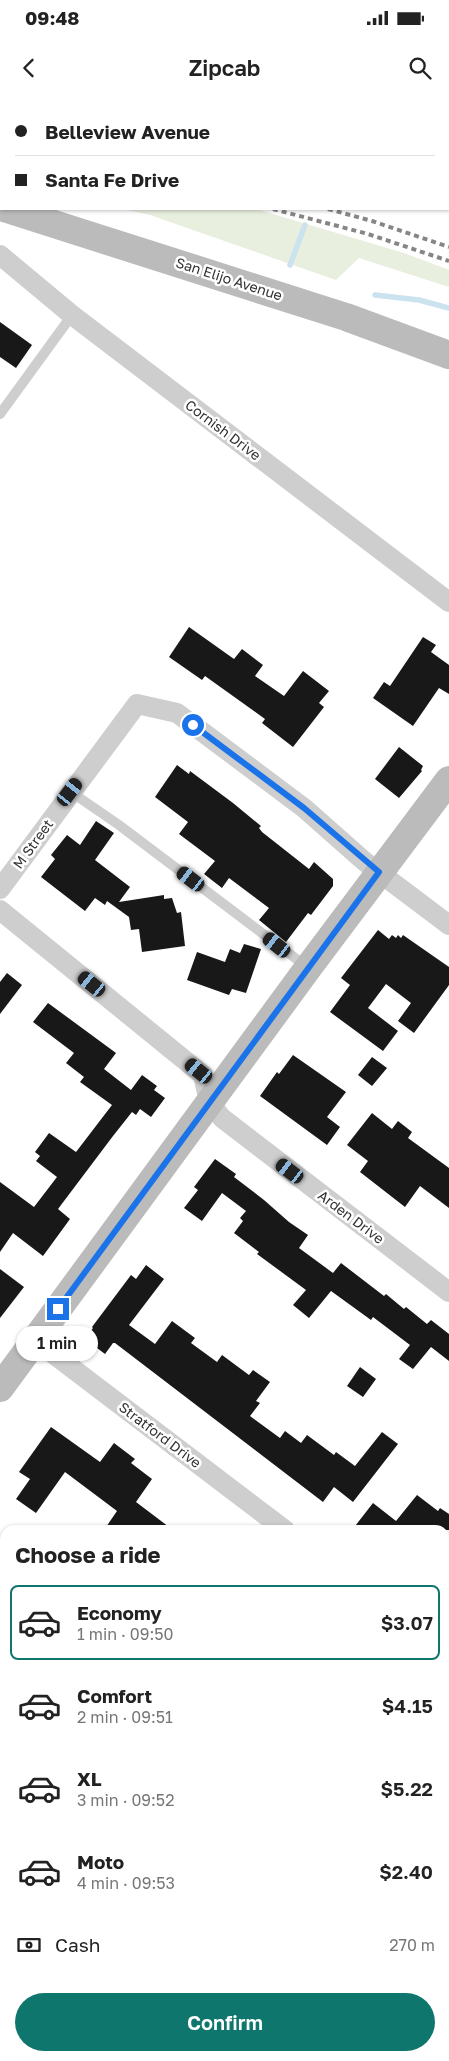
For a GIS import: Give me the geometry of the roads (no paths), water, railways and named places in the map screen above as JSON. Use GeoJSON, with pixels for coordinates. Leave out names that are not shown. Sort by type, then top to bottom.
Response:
{"type":"FeatureCollection","features":[{"type":"Feature","properties":{"kind":"main road","name":"San Elijo Avenue"},"geometry":{"type":"LineString","coordinates":[[10,210],[346,317],[449,355]]}},
{"type":"Feature","properties":{"kind":"main road"},"geometry":{"type":"LineString","coordinates":[[0,1388],[209,1102],[449,780]]}},
{"type":"Feature","properties":{"kind":"street","name":"Cornish Drive"},"geometry":{"type":"LineString","coordinates":[[0,256],[72,315],[449,602]]}},
{"type":"Feature","properties":{"kind":"street","name":"M Street"},"geometry":{"type":"LineString","coordinates":[[0,889],[70,792],[138,704],[177,713],[304,808],[379,872]]}},
{"type":"Feature","properties":{"kind":"street"},"geometry":{"type":"LineString","coordinates":[[379,872],[449,925]]}},
{"type":"Feature","properties":{"kind":"street"},"geometry":{"type":"LineString","coordinates":[[0,910],[203,1074],[209,1102]]}},
{"type":"Feature","properties":{"kind":"street","name":"Arden Drive"},"geometry":{"type":"LineString","coordinates":[[209,1102],[227,1122],[449,1292]]}},
{"type":"Feature","properties":{"kind":"street","name":"Stratford Drive"},"geometry":{"type":"LineString","coordinates":[[35,1340],[278,1525]]}},
{"type":"Feature","properties":{"kind":"lane"},"geometry":{"type":"LineString","coordinates":[[0,414],[72,315]]}},
{"type":"Feature","properties":{"kind":"lane"},"geometry":{"type":"LineString","coordinates":[[70,792],[119,825],[308,968]]}},
{"type":"Feature","properties":{"kind":"waterway"},"geometry":{"type":"LineString","coordinates":[[290,265],[305,225]]}},
{"type":"Feature","properties":{"kind":"waterway"},"geometry":{"type":"LineString","coordinates":[[375,295],[419,300],[449,308]]}},
{"type":"Feature","properties":{"kind":"railway"},"geometry":{"type":"LineString","coordinates":[[277,210],[368,234],[449,261]]}},
{"type":"Feature","properties":{"kind":"railway"},"geometry":{"type":"LineString","coordinates":[[332,210],[372,221],[449,247]]}}]}
